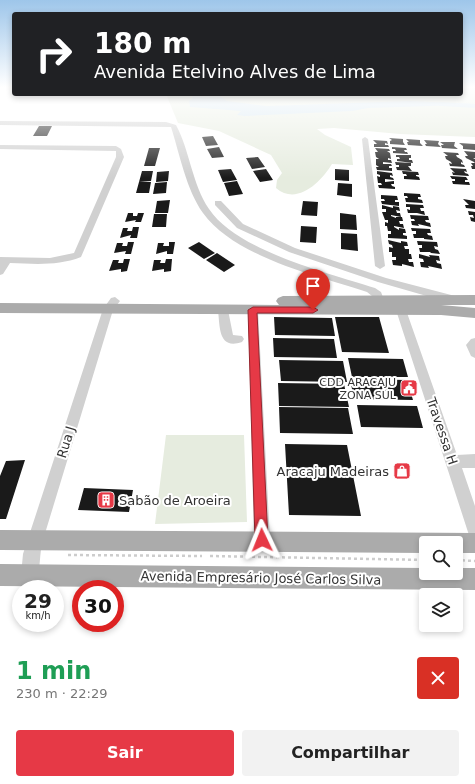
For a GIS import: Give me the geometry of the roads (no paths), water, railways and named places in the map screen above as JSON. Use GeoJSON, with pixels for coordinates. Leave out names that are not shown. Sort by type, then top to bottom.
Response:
{"type":"FeatureCollection","features":[{"type":"Feature","properties":{"kind":"main road"},"geometry":{"type":"LineString","coordinates":[[0,298],[222,310],[401,310],[475,313]]}},
{"type":"Feature","properties":{"kind":"main road"},"geometry":{"type":"LineString","coordinates":[[0,308],[379,300],[475,300]]}},
{"type":"Feature","properties":{"kind":"main road"},"geometry":{"type":"LineString","coordinates":[[0,540],[199,542],[262,540],[475,543]]}},
{"type":"Feature","properties":{"kind":"main road","name":"Avenida Empresário José Carlos Silva"},"geometry":{"type":"LineString","coordinates":[[3,580],[30,575],[475,580]]}},
{"type":"Feature","properties":{"kind":"street"},"geometry":{"type":"LineString","coordinates":[[0,123],[174,126],[198,194],[207,213],[224,230],[251,248],[371,290],[377,294],[379,300]]}},
{"type":"Feature","properties":{"kind":"street"},"geometry":{"type":"LineString","coordinates":[[366,139],[380,266]]}},
{"type":"Feature","properties":{"kind":"street"},"geometry":{"type":"LineString","coordinates":[[0,147],[108,148],[119,150],[120,152],[120,157],[78,256],[50,261],[4,260],[0,272]]}},
{"type":"Feature","properties":{"kind":"street"},"geometry":{"type":"LineString","coordinates":[[218,203],[240,226],[292,250],[382,280],[452,299]]}},
{"type":"Feature","properties":{"kind":"street"},"geometry":{"type":"LineString","coordinates":[[207,213],[226,211]]}},
{"type":"Feature","properties":{"kind":"street","name":"Rua J"},"geometry":{"type":"LineString","coordinates":[[30,575],[31,554],[35,540],[111,305]]}},
{"type":"Feature","properties":{"kind":"street"},"geometry":{"type":"LineString","coordinates":[[222,310],[229,340],[238,339]]}},
{"type":"Feature","properties":{"kind":"street"},"geometry":{"type":"LineString","coordinates":[[253,310],[262,540]]}},
{"type":"Feature","properties":{"kind":"street","name":"Travessa H"},"geometry":{"type":"LineString","coordinates":[[401,310],[475,529]]}},
{"type":"Feature","properties":{"kind":"street"},"geometry":{"type":"LineString","coordinates":[[475,342],[472,345],[475,353]]}},
{"type":"Feature","properties":{"kind":"street"},"geometry":{"type":"LineString","coordinates":[[452,462],[475,461]]}},
{"type":"Feature","properties":{"kind":"place","name":"CDD ARACAJU ZONA SUL"},"geometry":{"type":"Point","coordinates":[409,388]}},
{"type":"Feature","properties":{"kind":"place","name":"Aracaju Madeiras"},"geometry":{"type":"Point","coordinates":[402,471]}},
{"type":"Feature","properties":{"kind":"place","name":"Sabão de Aroeira"},"geometry":{"type":"Point","coordinates":[106,500]}}]}
